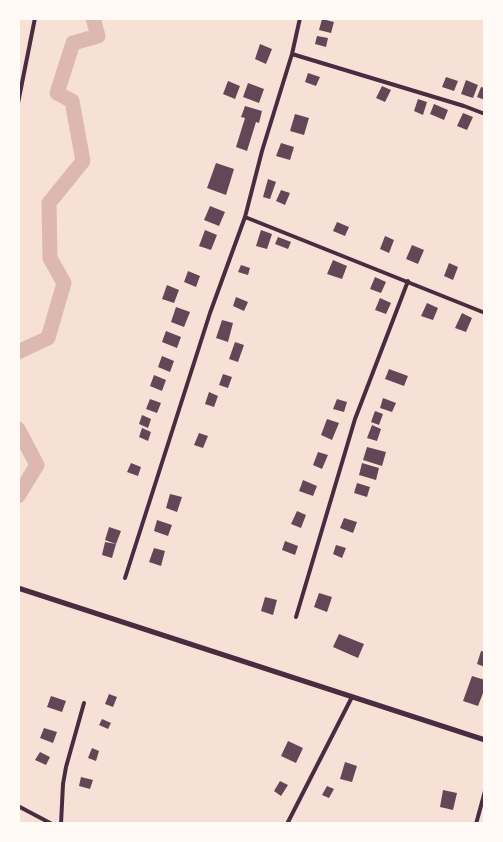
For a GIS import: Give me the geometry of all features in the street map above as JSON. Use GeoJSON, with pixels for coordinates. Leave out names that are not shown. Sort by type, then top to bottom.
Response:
{"type":"FeatureCollection","features":[{"type":"Feature","properties":{"kind":"main road"},"geometry":{"type":"LineString","coordinates":[[18,588],[485,740]]}},
{"type":"Feature","properties":{"kind":"street"},"geometry":{"type":"LineString","coordinates":[[18,103],[35,18]]}},
{"type":"Feature","properties":{"kind":"street"},"geometry":{"type":"LineString","coordinates":[[125,578],[210,314],[245,217],[262,151],[292,54],[300,18]]}},
{"type":"Feature","properties":{"kind":"street"},"geometry":{"type":"LineString","coordinates":[[292,54],[485,114]]}},
{"type":"Feature","properties":{"kind":"street"},"geometry":{"type":"LineString","coordinates":[[245,217],[485,313]]}},
{"type":"Feature","properties":{"kind":"street"},"geometry":{"type":"LineString","coordinates":[[296,617],[355,419],[408,281]]}},
{"type":"Feature","properties":{"kind":"street"},"geometry":{"type":"LineString","coordinates":[[287,824],[352,697]]}},
{"type":"Feature","properties":{"kind":"street"},"geometry":{"type":"LineString","coordinates":[[61,824],[66,767],[84,703]]}},
{"type":"Feature","properties":{"kind":"street"},"geometry":{"type":"LineString","coordinates":[[476,824],[485,791]]}},
{"type":"Feature","properties":{"kind":"street"},"geometry":{"type":"LineString","coordinates":[[18,806],[52,824]]}},
{"type":"Feature","properties":{"kind":"building"},"geometry":{"type":"Polygon","coordinates":[[[322,19],[334,22],[331,33],[319,30],[322,19]]]}},
{"type":"Feature","properties":{"kind":"building"},"geometry":{"type":"Polygon","coordinates":[[[317,36],[328,38],[326,47],[315,44],[317,36]]]}},
{"type":"Feature","properties":{"kind":"building"},"geometry":{"type":"Polygon","coordinates":[[[260,44],[272,49],[266,64],[255,59],[260,44]]]}},
{"type":"Feature","properties":{"kind":"building"},"geometry":{"type":"Polygon","coordinates":[[[308,73],[320,77],[316,86],[305,82],[308,73]]]}},
{"type":"Feature","properties":{"kind":"building"},"geometry":{"type":"Polygon","coordinates":[[[446,77],[458,81],[454,91],[442,87],[446,77]]]}},
{"type":"Feature","properties":{"kind":"building"},"geometry":{"type":"Polygon","coordinates":[[[466,80],[478,85],[473,98],[461,94],[466,80]]]}},
{"type":"Feature","properties":{"kind":"building"},"geometry":{"type":"Polygon","coordinates":[[[228,81],[240,86],[235,99],[223,94],[228,81]]]}},
{"type":"Feature","properties":{"kind":"building"},"geometry":{"type":"Polygon","coordinates":[[[248,83],[264,89],[259,103],[243,97],[248,83]]]}},
{"type":"Feature","properties":{"kind":"building"},"geometry":{"type":"Polygon","coordinates":[[[382,86],[391,90],[385,102],[376,98],[382,86]]]}},
{"type":"Feature","properties":{"kind":"building"},"geometry":{"type":"Polygon","coordinates":[[[481,87],[485,88],[485,100],[477,97],[481,87]]]}},
{"type":"Feature","properties":{"kind":"building"},"geometry":{"type":"Polygon","coordinates":[[[418,99],[427,102],[423,115],[414,111],[418,99]]]}},
{"type":"Feature","properties":{"kind":"building"},"geometry":{"type":"Polygon","coordinates":[[[434,104],[448,110],[444,120],[430,114],[434,104]]]}},
{"type":"Feature","properties":{"kind":"building"},"geometry":{"type":"Polygon","coordinates":[[[245,106],[262,111],[247,151],[236,147],[245,118],[241,117],[245,106]]]}},
{"type":"Feature","properties":{"kind":"building"},"geometry":{"type":"Polygon","coordinates":[[[463,113],[473,117],[467,130],[457,126],[463,113]]]}},
{"type":"Feature","properties":{"kind":"building"},"geometry":{"type":"Polygon","coordinates":[[[295,114],[309,118],[304,135],[290,131],[295,114]]]}},
{"type":"Feature","properties":{"kind":"building"},"geometry":{"type":"Polygon","coordinates":[[[281,143],[294,147],[290,160],[276,156],[281,143]]]}},
{"type":"Feature","properties":{"kind":"building"},"geometry":{"type":"Polygon","coordinates":[[[216,163],[234,169],[226,195],[207,188],[216,163]]]}},
{"type":"Feature","properties":{"kind":"building"},"geometry":{"type":"Polygon","coordinates":[[[268,179],[276,182],[270,199],[263,197],[268,179]]]}},
{"type":"Feature","properties":{"kind":"building"},"geometry":{"type":"Polygon","coordinates":[[[281,190],[290,193],[285,205],[276,201],[281,190]]]}},
{"type":"Feature","properties":{"kind":"building"},"geometry":{"type":"Polygon","coordinates":[[[210,206],[225,212],[219,226],[204,220],[210,206]]]}},
{"type":"Feature","properties":{"kind":"building"},"geometry":{"type":"Polygon","coordinates":[[[337,222],[349,227],[345,236],[333,231],[337,222]]]}},
{"type":"Feature","properties":{"kind":"building"},"geometry":{"type":"Polygon","coordinates":[[[205,230],[217,235],[211,250],[199,246],[205,230]]]}},
{"type":"Feature","properties":{"kind":"building"},"geometry":{"type":"Polygon","coordinates":[[[261,230],[272,234],[267,249],[256,246],[261,230]]]}},
{"type":"Feature","properties":{"kind":"building"},"geometry":{"type":"Polygon","coordinates":[[[385,236],[394,240],[389,253],[380,249],[385,236]]]}},
{"type":"Feature","properties":{"kind":"building"},"geometry":{"type":"Polygon","coordinates":[[[278,237],[291,242],[288,249],[275,244],[278,237]]]}},
{"type":"Feature","properties":{"kind":"building"},"geometry":{"type":"Polygon","coordinates":[[[412,245],[424,250],[418,264],[406,259],[412,245]]]}},
{"type":"Feature","properties":{"kind":"building"},"geometry":{"type":"Polygon","coordinates":[[[333,260],[347,266],[342,279],[327,274],[333,260]]]}},
{"type":"Feature","properties":{"kind":"building"},"geometry":{"type":"Polygon","coordinates":[[[449,263],[458,267],[453,280],[444,276],[449,263]]]}},
{"type":"Feature","properties":{"kind":"building"},"geometry":{"type":"Polygon","coordinates":[[[241,265],[250,268],[248,275],[238,272],[241,265]]]}},
{"type":"Feature","properties":{"kind":"building"},"geometry":{"type":"Polygon","coordinates":[[[188,271],[200,276],[196,287],[184,282],[188,271]]]}},
{"type":"Feature","properties":{"kind":"building"},"geometry":{"type":"Polygon","coordinates":[[[375,277],[386,282],[381,293],[370,289],[375,277]]]}},
{"type":"Feature","properties":{"kind":"building"},"geometry":{"type":"Polygon","coordinates":[[[167,285],[179,290],[174,303],[162,299],[167,285]]]}},
{"type":"Feature","properties":{"kind":"building"},"geometry":{"type":"Polygon","coordinates":[[[236,297],[248,302],[244,311],[233,306],[236,297]]]}},
{"type":"Feature","properties":{"kind":"building"},"geometry":{"type":"Polygon","coordinates":[[[380,298],[391,303],[386,314],[375,310],[380,298]]]}},
{"type":"Feature","properties":{"kind":"building"},"geometry":{"type":"Polygon","coordinates":[[[427,303],[438,308],[433,320],[421,316],[427,303]]]}},
{"type":"Feature","properties":{"kind":"building"},"geometry":{"type":"Polygon","coordinates":[[[176,307],[190,312],[184,327],[171,322],[176,307]]]}},
{"type":"Feature","properties":{"kind":"building"},"geometry":{"type":"Polygon","coordinates":[[[462,313],[472,318],[466,332],[455,328],[462,313]]]}},
{"type":"Feature","properties":{"kind":"building"},"geometry":{"type":"Polygon","coordinates":[[[222,320],[233,323],[228,342],[216,338],[222,320]]]}},
{"type":"Feature","properties":{"kind":"building"},"geometry":{"type":"Polygon","coordinates":[[[166,331],[181,337],[177,348],[162,342],[166,331]]]}},
{"type":"Feature","properties":{"kind":"building"},"geometry":{"type":"Polygon","coordinates":[[[235,342],[244,345],[238,362],[229,359],[235,342]]]}},
{"type":"Feature","properties":{"kind":"building"},"geometry":{"type":"Polygon","coordinates":[[[162,356],[174,361],[170,372],[158,367],[162,356]]]}},
{"type":"Feature","properties":{"kind":"building"},"geometry":{"type":"Polygon","coordinates":[[[389,369],[408,376],[404,386],[385,379],[389,369]]]}},
{"type":"Feature","properties":{"kind":"building"},"geometry":{"type":"Polygon","coordinates":[[[223,374],[232,377],[228,388],[219,385],[223,374]]]}},
{"type":"Feature","properties":{"kind":"building"},"geometry":{"type":"Polygon","coordinates":[[[154,375],[166,380],[162,391],[150,386],[154,375]]]}},
{"type":"Feature","properties":{"kind":"building"},"geometry":{"type":"Polygon","coordinates":[[[209,392],[218,396],[214,407],[205,404],[209,392]]]}},
{"type":"Feature","properties":{"kind":"building"},"geometry":{"type":"Polygon","coordinates":[[[383,398],[396,403],[392,412],[380,408],[383,398]]]}},
{"type":"Feature","properties":{"kind":"building"},"geometry":{"type":"Polygon","coordinates":[[[150,399],[161,403],[157,413],[146,409],[150,399]]]}},
{"type":"Feature","properties":{"kind":"building"},"geometry":{"type":"Polygon","coordinates":[[[337,399],[347,402],[344,412],[333,409],[337,399]]]}},
{"type":"Feature","properties":{"kind":"building"},"geometry":{"type":"Polygon","coordinates":[[[375,411],[383,414],[379,425],[371,422],[375,411]]]}},
{"type":"Feature","properties":{"kind":"building"},"geometry":{"type":"Polygon","coordinates":[[[142,415],[151,419],[148,428],[139,424],[142,415]]]}},
{"type":"Feature","properties":{"kind":"building"},"geometry":{"type":"Polygon","coordinates":[[[327,419],[339,423],[332,440],[321,435],[327,419]]]}},
{"type":"Feature","properties":{"kind":"building"},"geometry":{"type":"Polygon","coordinates":[[[372,425],[381,429],[377,441],[367,438],[372,425]]]}},
{"type":"Feature","properties":{"kind":"building"},"geometry":{"type":"Polygon","coordinates":[[[142,428],[151,432],[148,441],[139,437],[142,428]]]}},
{"type":"Feature","properties":{"kind":"building"},"geometry":{"type":"Polygon","coordinates":[[[199,433],[208,436],[203,448],[194,445],[199,433]]]}},
{"type":"Feature","properties":{"kind":"building"},"geometry":{"type":"Polygon","coordinates":[[[367,447],[386,452],[382,466],[363,460],[367,447]]]}},
{"type":"Feature","properties":{"kind":"building"},"geometry":{"type":"Polygon","coordinates":[[[318,452],[328,455],[322,469],[313,465],[318,452]]]}},
{"type":"Feature","properties":{"kind":"building"},"geometry":{"type":"Polygon","coordinates":[[[131,463],[141,467],[138,476],[127,472],[131,463]]]}},
{"type":"Feature","properties":{"kind":"building"},"geometry":{"type":"Polygon","coordinates":[[[362,463],[379,468],[376,480],[359,475],[362,463]]]}},
{"type":"Feature","properties":{"kind":"building"},"geometry":{"type":"Polygon","coordinates":[[[303,480],[317,486],[313,496],[299,491],[303,480]]]}},
{"type":"Feature","properties":{"kind":"building"},"geometry":{"type":"Polygon","coordinates":[[[357,483],[370,487],[367,497],[354,493],[357,483]]]}},
{"type":"Feature","properties":{"kind":"building"},"geometry":{"type":"Polygon","coordinates":[[[170,494],[182,497],[177,512],[166,508],[170,494]]]}},
{"type":"Feature","properties":{"kind":"building"},"geometry":{"type":"Polygon","coordinates":[[[297,511],[306,515],[301,528],[291,524],[297,511]]]}},
{"type":"Feature","properties":{"kind":"building"},"geometry":{"type":"Polygon","coordinates":[[[344,518],[357,522],[353,533],[340,528],[344,518]]]}},
{"type":"Feature","properties":{"kind":"building"},"geometry":{"type":"Polygon","coordinates":[[[157,520],[172,525],[168,536],[154,531],[157,520]]]}},
{"type":"Feature","properties":{"kind":"building"},"geometry":{"type":"Polygon","coordinates":[[[109,527],[121,531],[116,544],[105,540],[109,527]]]}},
{"type":"Feature","properties":{"kind":"building"},"geometry":{"type":"Polygon","coordinates":[[[285,541],[298,546],[295,555],[282,550],[285,541]]]}},
{"type":"Feature","properties":{"kind":"building"},"geometry":{"type":"Polygon","coordinates":[[[105,542],[116,544],[112,558],[102,555],[105,542]]]}},
{"type":"Feature","properties":{"kind":"building"},"geometry":{"type":"Polygon","coordinates":[[[336,545],[346,548],[342,558],[333,554],[336,545]]]}},
{"type":"Feature","properties":{"kind":"building"},"geometry":{"type":"Polygon","coordinates":[[[154,548],[165,551],[161,566],[149,562],[154,548]]]}},
{"type":"Feature","properties":{"kind":"building"},"geometry":{"type":"Polygon","coordinates":[[[319,593],[332,597],[327,612],[314,607],[319,593]]]}},
{"type":"Feature","properties":{"kind":"building"},"geometry":{"type":"Polygon","coordinates":[[[265,597],[277,600],[273,615],[261,611],[265,597]]]}},
{"type":"Feature","properties":{"kind":"building"},"geometry":{"type":"Polygon","coordinates":[[[339,634],[364,644],[358,658],[333,647],[339,634]]]}},
{"type":"Feature","properties":{"kind":"building"},"geometry":{"type":"Polygon","coordinates":[[[481,651],[485,652],[485,667],[477,664],[481,651]]]}},
{"type":"Feature","properties":{"kind":"building"},"geometry":{"type":"Polygon","coordinates":[[[472,676],[485,680],[485,688],[478,706],[463,701],[472,676]]]}},
{"type":"Feature","properties":{"kind":"building"},"geometry":{"type":"Polygon","coordinates":[[[109,694],[117,697],[113,707],[105,704],[109,694]]]}},
{"type":"Feature","properties":{"kind":"building"},"geometry":{"type":"Polygon","coordinates":[[[51,696],[66,701],[62,712],[47,707],[51,696]]]}},
{"type":"Feature","properties":{"kind":"building"},"geometry":{"type":"Polygon","coordinates":[[[102,719],[111,723],[108,729],[99,725],[102,719]]]}},
{"type":"Feature","properties":{"kind":"building"},"geometry":{"type":"Polygon","coordinates":[[[44,728],[57,732],[53,743],[40,738],[44,728]]]}},
{"type":"Feature","properties":{"kind":"building"},"geometry":{"type":"Polygon","coordinates":[[[288,741],[303,748],[296,763],[281,756],[288,741]]]}},
{"type":"Feature","properties":{"kind":"building"},"geometry":{"type":"Polygon","coordinates":[[[92,748],[99,751],[96,761],[88,758],[92,748]]]}},
{"type":"Feature","properties":{"kind":"building"},"geometry":{"type":"Polygon","coordinates":[[[40,752],[50,757],[46,765],[35,760],[40,752]]]}},
{"type":"Feature","properties":{"kind":"building"},"geometry":{"type":"Polygon","coordinates":[[[345,762],[357,766],[352,782],[340,779],[345,762]]]}},
{"type":"Feature","properties":{"kind":"building"},"geometry":{"type":"Polygon","coordinates":[[[81,777],[93,780],[90,789],[79,786],[81,777]]]}},
{"type":"Feature","properties":{"kind":"building"},"geometry":{"type":"Polygon","coordinates":[[[280,781],[288,785],[281,796],[274,791],[280,781]]]}},
{"type":"Feature","properties":{"kind":"building"},"geometry":{"type":"Polygon","coordinates":[[[327,786],[334,789],[329,798],[322,795],[327,786]]]}},
{"type":"Feature","properties":{"kind":"building"},"geometry":{"type":"Polygon","coordinates":[[[443,790],[457,793],[453,810],[440,807],[443,790]]]}},
{"type":"Feature","properties":{"kind":"waterway"},"geometry":{"type":"LineString","coordinates":[[18,352],[48,338],[64,283],[50,258],[49,203],[83,161],[72,101],[57,93],[73,43],[98,36],[93,18]]}},
{"type":"Feature","properties":{"kind":"waterway"},"geometry":{"type":"LineString","coordinates":[[18,429],[37,465],[18,496]]}}]}
